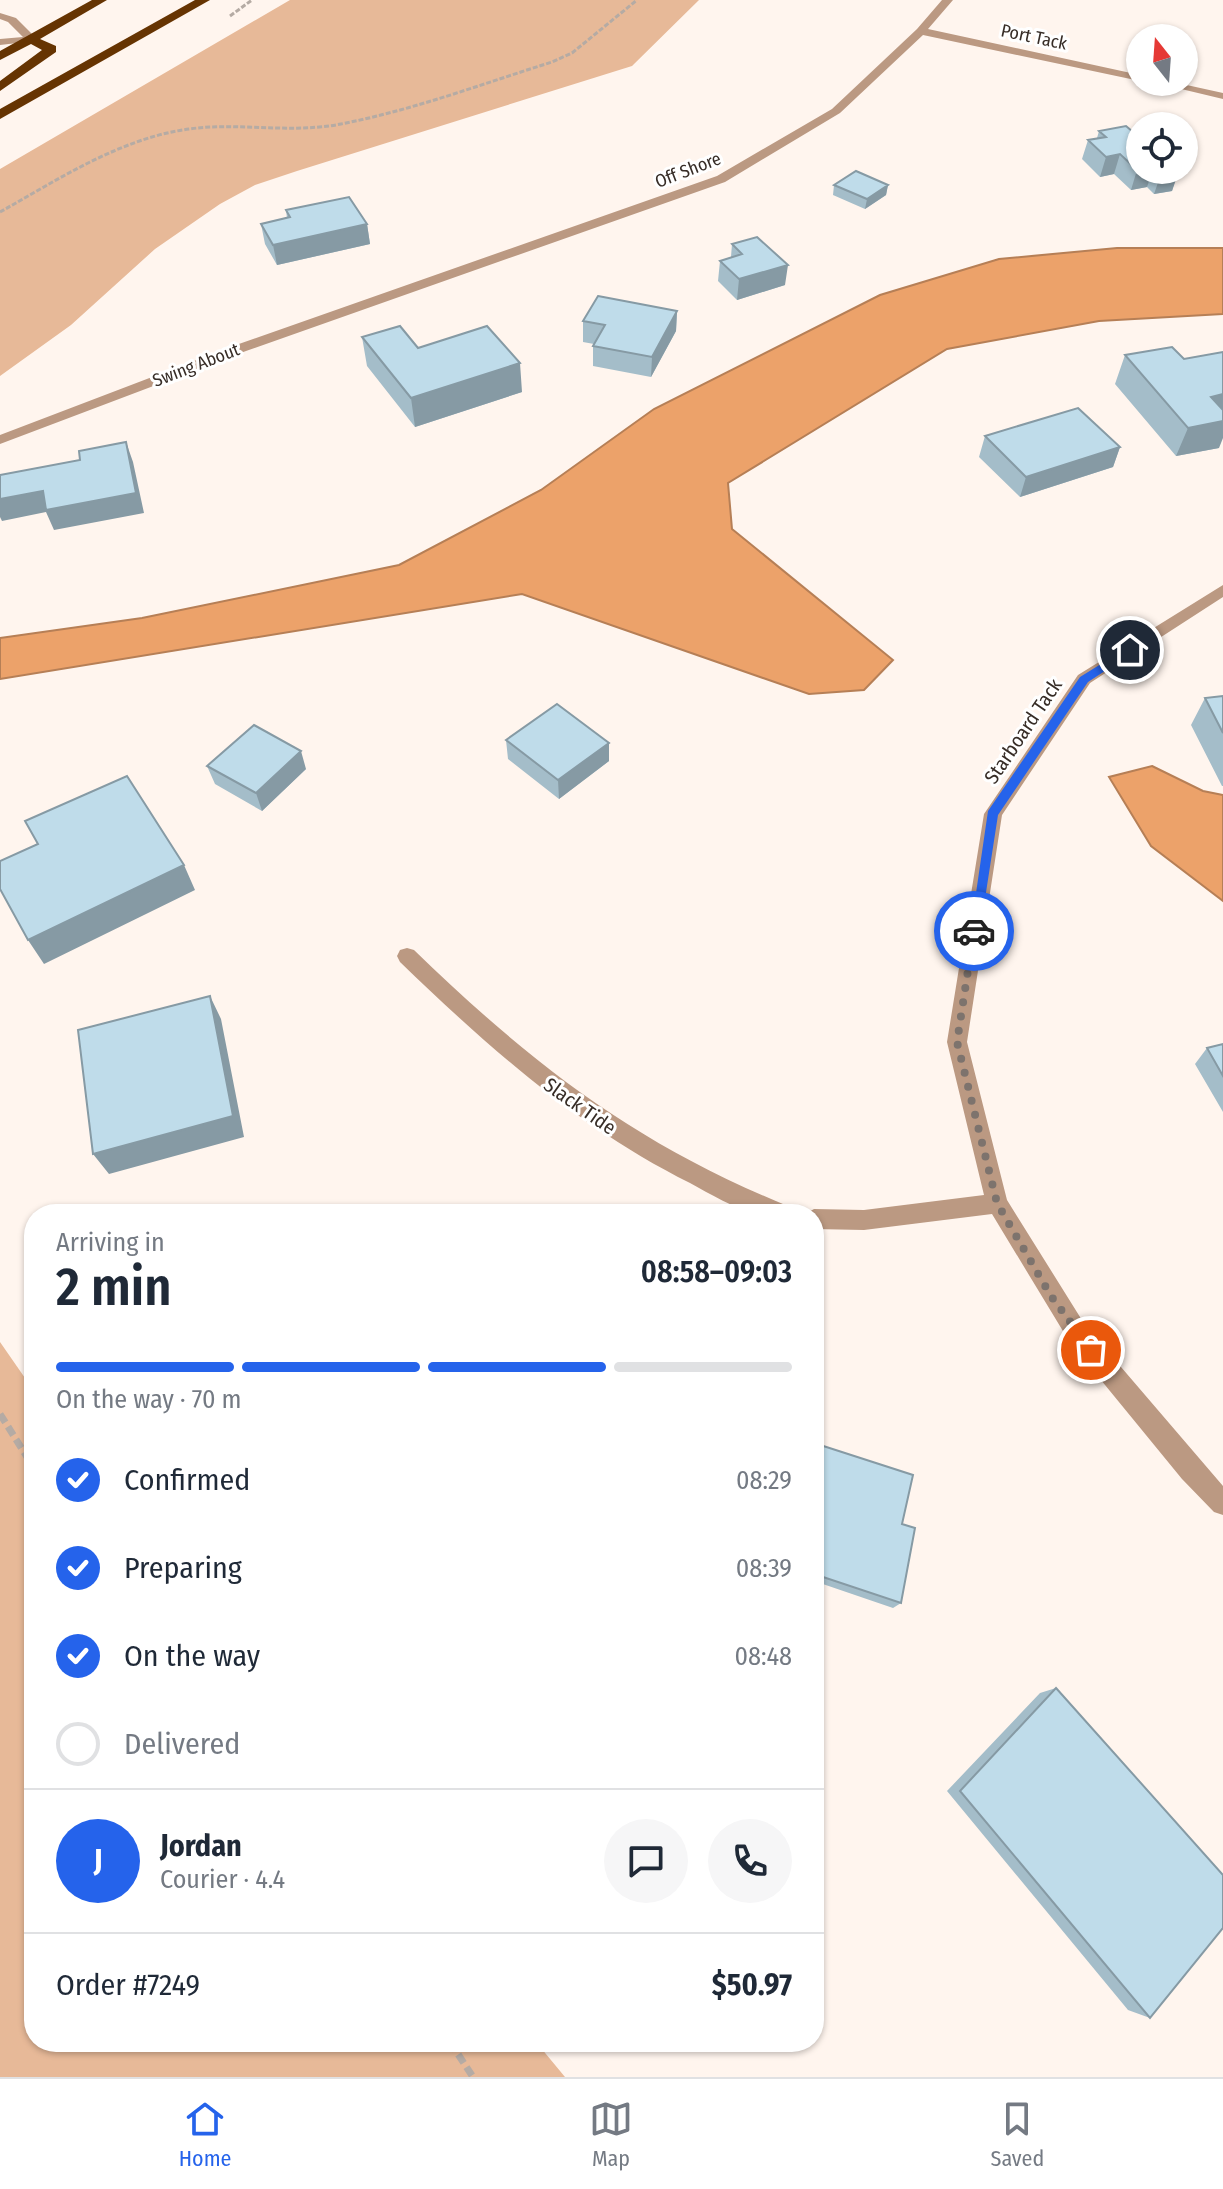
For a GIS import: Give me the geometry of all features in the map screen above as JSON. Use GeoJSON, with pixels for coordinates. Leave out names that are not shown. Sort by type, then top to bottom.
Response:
{"type":"FeatureCollection","features":[{"type":"Feature","properties":{"kind":"highway"},"geometry":{"type":"LineString","coordinates":[[0,56],[101,0]]}},
{"type":"Feature","properties":{"kind":"highway"},"geometry":{"type":"LineString","coordinates":[[0,115],[204,0]]}},
{"type":"Feature","properties":{"kind":"highway"},"geometry":{"type":"LineString","coordinates":[[0,87],[51,49],[31,39]]}},
{"type":"Feature","properties":{"kind":"street","name":"Off Shore"},"geometry":{"type":"LineString","coordinates":[[394,295],[721,179],[836,111],[921,31],[948,0]]}},
{"type":"Feature","properties":{"kind":"street"},"geometry":{"type":"LineString","coordinates":[[0,16],[12,20],[31,39]]}},
{"type":"Feature","properties":{"kind":"street","name":"Port Tack"},"geometry":{"type":"LineString","coordinates":[[921,31],[1126,75]]}},
{"type":"Feature","properties":{"kind":"street"},"geometry":{"type":"LineString","coordinates":[[0,42],[31,39]]}},
{"type":"Feature","properties":{"kind":"street"},"geometry":{"type":"LineString","coordinates":[[1198,91],[1223,96]]}},
{"type":"Feature","properties":{"kind":"street","name":"Swing About"},"geometry":{"type":"LineString","coordinates":[[0,440],[394,295]]}},
{"type":"Feature","properties":{"kind":"street","name":"Starboard Tack"},"geometry":{"type":"LineString","coordinates":[[997,1203],[957,1042],[993,814],[1084,679],[1223,590]]}},
{"type":"Feature","properties":{"kind":"street","name":"Slack Tide"},"geometry":{"type":"LineString","coordinates":[[407,956],[496,1043],[607,1127],[677,1168],[759,1204]]}},
{"type":"Feature","properties":{"kind":"street"},"geometry":{"type":"LineString","coordinates":[[824,1219],[864,1220],[997,1203],[1077,1333],[1191,1470],[1223,1503]]}},
{"type":"Feature","properties":{"kind":"path"},"geometry":{"type":"LineString","coordinates":[[0,212],[97,161],[163,135],[216,128],[308,130],[362,120],[552,62],[572,53],[637,0]]}},
{"type":"Feature","properties":{"kind":"path"},"geometry":{"type":"LineString","coordinates":[[0,1414],[24,1452]]}},
{"type":"Feature","properties":{"kind":"path"},"geometry":{"type":"LineString","coordinates":[[457,2052],[473,2077]]}},
{"type":"Feature","properties":{"kind":"shaded area"},"geometry":{"type":"Polygon","coordinates":[[[290,0],[699,0],[632,66],[255,185],[220,204],[155,249],[71,325],[0,376],[0,169],[290,0]]]}},
{"type":"Feature","properties":{"kind":"shaded area"},"geometry":{"type":"Polygon","coordinates":[[[1117,248],[1223,248],[1223,314],[1099,321],[947,349],[728,483],[732,529],[893,660],[864,690],[809,694],[522,594],[0,679],[0,638],[142,618],[399,565],[541,490],[654,409],[880,295],[999,259],[1117,248]]]}},
{"type":"Feature","properties":{"kind":"shaded area"},"geometry":{"type":"Polygon","coordinates":[[[1152,766],[1203,791],[1223,795],[1223,901],[1151,846],[1109,777],[1152,766]]]}},
{"type":"Feature","properties":{"kind":"shaded area"},"geometry":{"type":"Polygon","coordinates":[[[0,1342],[24,1377],[24,2052],[544,2052],[565,2077],[0,2077],[0,1342]]]}},
{"type":"Feature","properties":{"kind":"building"},"geometry":{"type":"Polygon","coordinates":[[[1126,126],[1126,160],[1120,154],[1106,157],[1088,140],[1106,137],[1099,131],[1126,126]]]}},
{"type":"Feature","properties":{"kind":"building"},"geometry":{"type":"Polygon","coordinates":[[[856,171],[888,185],[867,199],[834,185],[856,171]]]}},
{"type":"Feature","properties":{"kind":"building"},"geometry":{"type":"Polygon","coordinates":[[[349,197],[367,224],[273,245],[261,224],[290,217],[286,210],[349,197]]]}},
{"type":"Feature","properties":{"kind":"building"},"geometry":{"type":"Polygon","coordinates":[[[757,237],[788,265],[739,279],[720,261],[742,254],[732,244],[757,237]]]}},
{"type":"Feature","properties":{"kind":"building"},"geometry":{"type":"Polygon","coordinates":[[[598,296],[677,311],[652,357],[593,346],[605,325],[583,321],[598,296]]]}},
{"type":"Feature","properties":{"kind":"building"},"geometry":{"type":"Polygon","coordinates":[[[400,326],[418,348],[487,326],[520,363],[411,398],[362,337],[400,326]]]}},
{"type":"Feature","properties":{"kind":"building"},"geometry":{"type":"Polygon","coordinates":[[[1172,347],[1184,359],[1223,352],[1223,394],[1211,397],[1223,410],[1223,421],[1188,428],[1125,355],[1172,347]]]}},
{"type":"Feature","properties":{"kind":"building"},"geometry":{"type":"Polygon","coordinates":[[[1078,408],[1120,447],[1026,477],[985,436],[1078,408]]]}},
{"type":"Feature","properties":{"kind":"building"},"geometry":{"type":"Polygon","coordinates":[[[126,442],[136,493],[46,510],[43,491],[0,499],[0,475],[80,460],[79,451],[126,442]]]}},
{"type":"Feature","properties":{"kind":"building"},"geometry":{"type":"Polygon","coordinates":[[[1223,696],[1223,733],[1205,698],[1223,696]]]}},
{"type":"Feature","properties":{"kind":"building"},"geometry":{"type":"Polygon","coordinates":[[[557,704],[609,743],[558,780],[506,740],[557,704]]]}},
{"type":"Feature","properties":{"kind":"building"},"geometry":{"type":"Polygon","coordinates":[[[254,725],[301,751],[256,793],[207,766],[254,725]]]}},
{"type":"Feature","properties":{"kind":"building"},"geometry":{"type":"Polygon","coordinates":[[[127,776],[184,865],[28,940],[0,889],[0,861],[38,844],[25,821],[127,776]]]}},
{"type":"Feature","properties":{"kind":"building"},"geometry":{"type":"Polygon","coordinates":[[[210,996],[233,1116],[93,1154],[78,1030],[210,996]]]}},
{"type":"Feature","properties":{"kind":"building"},"geometry":{"type":"Polygon","coordinates":[[[1223,1044],[1223,1076],[1207,1048],[1223,1044]]]}},
{"type":"Feature","properties":{"kind":"building"},"geometry":{"type":"Polygon","coordinates":[[[824,1446],[913,1475],[902,1524],[915,1528],[901,1603],[824,1577],[824,1446]]]}},
{"type":"Feature","properties":{"kind":"building"},"geometry":{"type":"Polygon","coordinates":[[[1056,1688],[1223,1875],[1223,1928],[1150,2018],[960,1791],[1056,1688]]]}},
{"type":"Feature","properties":{"kind":"way so far"},"geometry":{"type":"LineString","coordinates":[[974,931],[957,1042],[997,1203],[1051,1296],[1091,1350]]}},
{"type":"Feature","properties":{"kind":"route"},"geometry":{"type":"LineString","coordinates":[[974,931],[993,814],[1084,679],[1130,650]]}}]}
